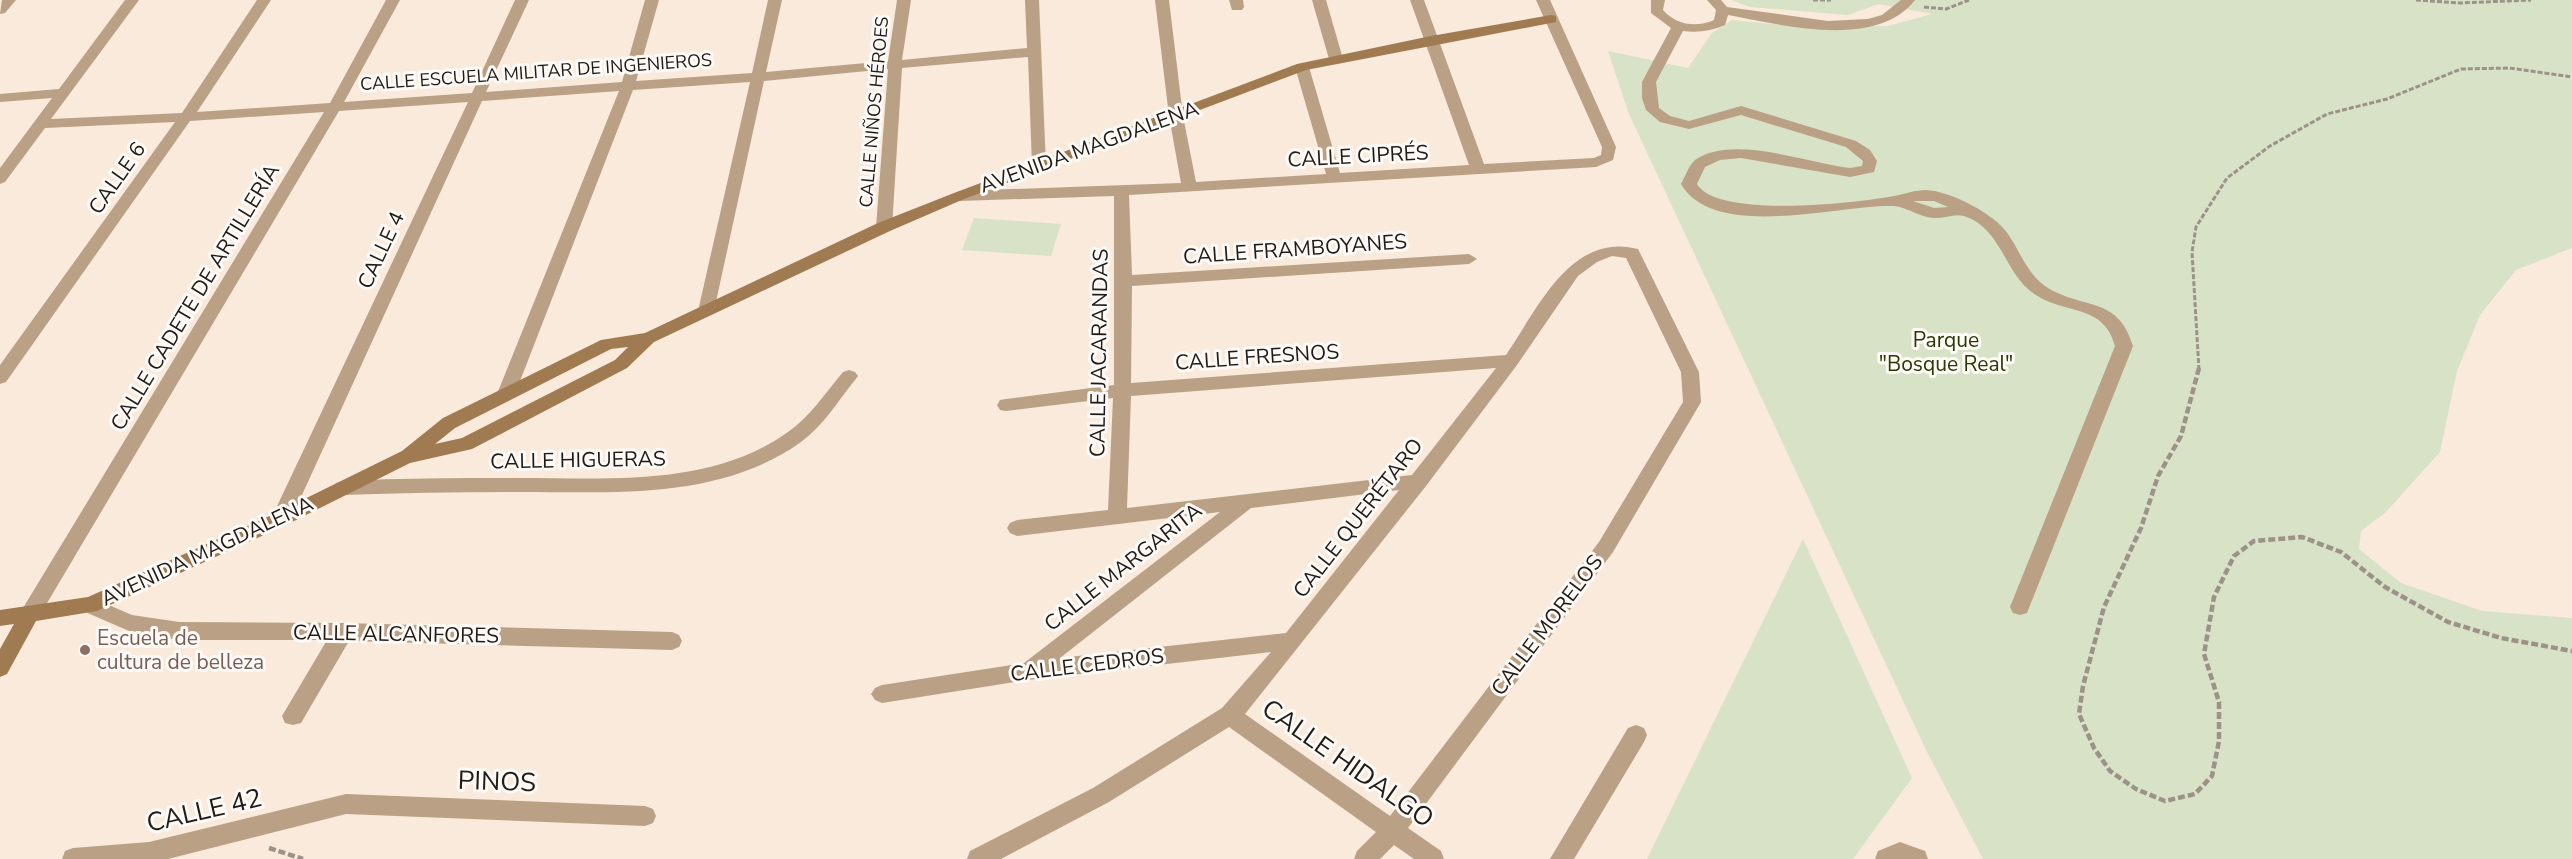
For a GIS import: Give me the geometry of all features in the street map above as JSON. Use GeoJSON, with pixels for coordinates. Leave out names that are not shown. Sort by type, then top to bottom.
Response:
{"type":"FeatureCollection","features":[{"type":"Feature","properties":{"kind":"main road","name":"AVENIDA MAGDALENA"},"geometry":{"type":"LineString","coordinates":[[0,618],[90,604],[281,519],[406,457],[449,423],[607,344],[648,338],[884,227],[959,196],[1302,67],[1431,40],[1551,19]]}},
{"type":"Feature","properties":{"kind":"main road","name":"AVENIDA MAGDALENA"},"geometry":{"type":"LineString","coordinates":[[406,457],[466,444],[621,364],[648,338]]}},
{"type":"Feature","properties":{"kind":"main road"},"geometry":{"type":"LineString","coordinates":[[0,668],[30,614]]}},
{"type":"Feature","properties":{"kind":"street"},"geometry":{"type":"LineString","coordinates":[[0,10],[9,0]]}},
{"type":"Feature","properties":{"kind":"street"},"geometry":{"type":"LineString","coordinates":[[0,179],[132,0]]}},
{"type":"Feature","properties":{"kind":"street","name":"CALLE 6"},"geometry":{"type":"LineString","coordinates":[[0,378],[186,117],[264,0]]}},
{"type":"Feature","properties":{"kind":"street","name":"CALLE CADETE DE ARTILLERÍA"},"geometry":{"type":"LineString","coordinates":[[30,614],[335,106],[393,0]]}},
{"type":"Feature","properties":{"kind":"street","name":"CALLE 4"},"geometry":{"type":"LineString","coordinates":[[281,519],[522,0]]}},
{"type":"Feature","properties":{"kind":"street"},"geometry":{"type":"LineString","coordinates":[[506,394],[628,85],[652,0]]}},
{"type":"Feature","properties":{"kind":"street"},"geometry":{"type":"LineString","coordinates":[[706,311],[775,0]]}},
{"type":"Feature","properties":{"kind":"street","name":"CALLE NIÑOS HÉROES"},"geometry":{"type":"LineString","coordinates":[[884,227],[895,63],[904,0]]}},
{"type":"Feature","properties":{"kind":"street"},"geometry":{"type":"LineString","coordinates":[[1032,0],[1032,52],[1039,166]]}},
{"type":"Feature","properties":{"kind":"street"},"geometry":{"type":"LineString","coordinates":[[1162,0],[1176,116],[1189,186]]}},
{"type":"Feature","properties":{"kind":"street"},"geometry":{"type":"LineString","coordinates":[[1319,0],[1336,59]]}},
{"type":"Feature","properties":{"kind":"street"},"geometry":{"type":"LineString","coordinates":[[1417,0],[1479,171]]}},
{"type":"Feature","properties":{"kind":"street"},"geometry":{"type":"LineString","coordinates":[[1543,0],[1551,19]]}},
{"type":"Feature","properties":{"kind":"street"},"geometry":{"type":"LineString","coordinates":[[1659,0],[1656,10],[1660,16],[1678,26],[1712,26],[1720,21],[1718,5],[1797,21],[1856,25],[1890,17],[1907,1]]}},
{"type":"Feature","properties":{"kind":"street","name":"CALLE CIPRÉS"},"geometry":{"type":"LineString","coordinates":[[959,196],[1121,191],[1334,177],[1479,171],[1596,162],[1608,157],[1608,147],[1551,19]]}},
{"type":"Feature","properties":{"kind":"street"},"geometry":{"type":"LineString","coordinates":[[1678,26],[1649,82],[1649,98],[1653,110],[1665,119],[1689,125],[1741,110],[1851,144],[1865,153],[1870,161],[1869,169],[1848,174],[1756,155],[1718,155],[1701,161],[1691,172],[1689,184],[1695,195],[1709,202],[1760,211],[1896,201],[1933,213],[1966,210],[1994,227],[2031,283],[2045,294],[2107,316],[2115,321],[2122,332],[2124,346],[2020,607]]}},
{"type":"Feature","properties":{"kind":"street","name":"CALLE ESCUELA MILITAR DE INGENIEROS"},"geometry":{"type":"LineString","coordinates":[[42,124],[186,117],[759,77],[1032,52]]}},
{"type":"Feature","properties":{"kind":"street"},"geometry":{"type":"LineString","coordinates":[[1302,67],[1334,177]]}},
{"type":"Feature","properties":{"kind":"street"},"geometry":{"type":"LineString","coordinates":[[0,98],[65,93]]}},
{"type":"Feature","properties":{"kind":"street","name":"CALLE JACARANDAS"},"geometry":{"type":"LineString","coordinates":[[1117,515],[1123,390],[1124,280],[1121,191]]}},
{"type":"Feature","properties":{"kind":"street","name":"CALLE QUERÉTARO"},"geometry":{"type":"LineString","coordinates":[[978,859],[1101,795],[1230,714],[1293,640],[1419,481],[1511,361],[1572,272],[1591,258],[1611,251],[1632,253],[1690,372]]}},
{"type":"Feature","properties":{"kind":"street","name":"CALLE FRAMBOYANES"},"geometry":{"type":"LineString","coordinates":[[1124,280],[1469,260]]}},
{"type":"Feature","properties":{"kind":"street","name":"CALLE FRESNOS"},"geometry":{"type":"LineString","coordinates":[[1006,405],[1123,390],[1511,361]]}},
{"type":"Feature","properties":{"kind":"street","name":"CALLE MORELOS"},"geometry":{"type":"LineString","coordinates":[[1365,859],[1393,830],[1606,547],[1692,402],[1690,372]]}},
{"type":"Feature","properties":{"kind":"street","name":"CALLE HIGUERAS"},"geometry":{"type":"LineString","coordinates":[[343,488],[407,485],[638,485],[705,476],[760,458],[796,436],[849,376]]}},
{"type":"Feature","properties":{"kind":"street"},"geometry":{"type":"LineString","coordinates":[[1017,528],[1419,481]]}},
{"type":"Feature","properties":{"kind":"street","name":"CALLE MARGARITA"},"geometry":{"type":"LineString","coordinates":[[1028,671],[1248,500]]}},
{"type":"Feature","properties":{"kind":"street","name":"CALLE ALCANFORES"},"geometry":{"type":"LineString","coordinates":[[90,604],[129,623],[179,631],[344,632],[672,641]]}},
{"type":"Feature","properties":{"kind":"street"},"geometry":{"type":"LineString","coordinates":[[293,716],[344,632]]}},
{"type":"Feature","properties":{"kind":"street","name":"CALLE CEDROS"},"geometry":{"type":"LineString","coordinates":[[882,694],[1028,671],[1293,640]]}},
{"type":"Feature","properties":{"kind":"street","name":"CALLE HIDALGO"},"geometry":{"type":"LineString","coordinates":[[1230,714],[1433,859]]}},
{"type":"Feature","properties":{"kind":"street"},"geometry":{"type":"LineString","coordinates":[[1561,859],[1636,735]]}},
{"type":"Feature","properties":{"kind":"street","name":"PINOS"},"geometry":{"type":"LineString","coordinates":[[346,804],[645,816]]}},
{"type":"Feature","properties":{"kind":"street","name":"CALLE 42"},"geometry":{"type":"LineString","coordinates":[[73,859],[149,853],[346,804]]}},
{"type":"Feature","properties":{"kind":"street"},"geometry":{"type":"LineString","coordinates":[[1886,859],[1900,853],[1917,859]]}},
{"type":"Feature","properties":{"kind":"path"},"geometry":{"type":"LineString","coordinates":[[1814,0],[1831,0]]}},
{"type":"Feature","properties":{"kind":"path"},"geometry":{"type":"LineString","coordinates":[[1907,1],[1946,9],[1969,0]]}},
{"type":"Feature","properties":{"kind":"path"},"geometry":{"type":"LineString","coordinates":[[2416,0],[2460,3],[2531,0]]}},
{"type":"Feature","properties":{"kind":"path"},"geometry":{"type":"LineString","coordinates":[[2572,77],[2509,68],[2461,69],[2387,99],[2326,114],[2270,146],[2227,178],[2196,227],[2192,252],[2191,270],[2199,372],[2191,406],[2181,436],[2158,476],[2141,528],[2104,607],[2083,686],[2079,714],[2094,748],[2110,771],[2136,789],[2165,801],[2194,794],[2212,776],[2219,741],[2219,702],[2204,654],[2214,597],[2234,556],[2254,541],[2302,537],[2341,552],[2385,587],[2448,622],[2501,638],[2572,651]]}},
{"type":"Feature","properties":{"kind":"green space","name":"Parque \"Bosque Real\""},"geometry":{"type":"Polygon","coordinates":[[[1731,0],[2572,0],[2572,248],[2516,270],[2480,315],[2457,371],[2440,452],[2386,512],[2361,531],[2359,549],[2401,583],[2482,611],[2572,618],[2572,859],[1983,859],[1926,750],[1629,114],[1608,51],[1688,68],[1712,33],[1732,20],[1804,27],[1888,26],[1932,14],[1879,4],[1848,15],[1750,7],[1731,0]]]}},
{"type":"Feature","properties":{"kind":"green space"},"geometry":{"type":"Polygon","coordinates":[[[974,218],[1061,224],[1051,256],[962,250],[974,218]]]}},
{"type":"Feature","properties":{"kind":"green space"},"geometry":{"type":"Polygon","coordinates":[[[1803,539],[1912,778],[1853,859],[1647,859],[1803,539]]]}},
{"type":"Feature","properties":{"kind":"place","name":"Escuela de cultura de belleza"},"geometry":{"type":"Point","coordinates":[85,650]}}]}
